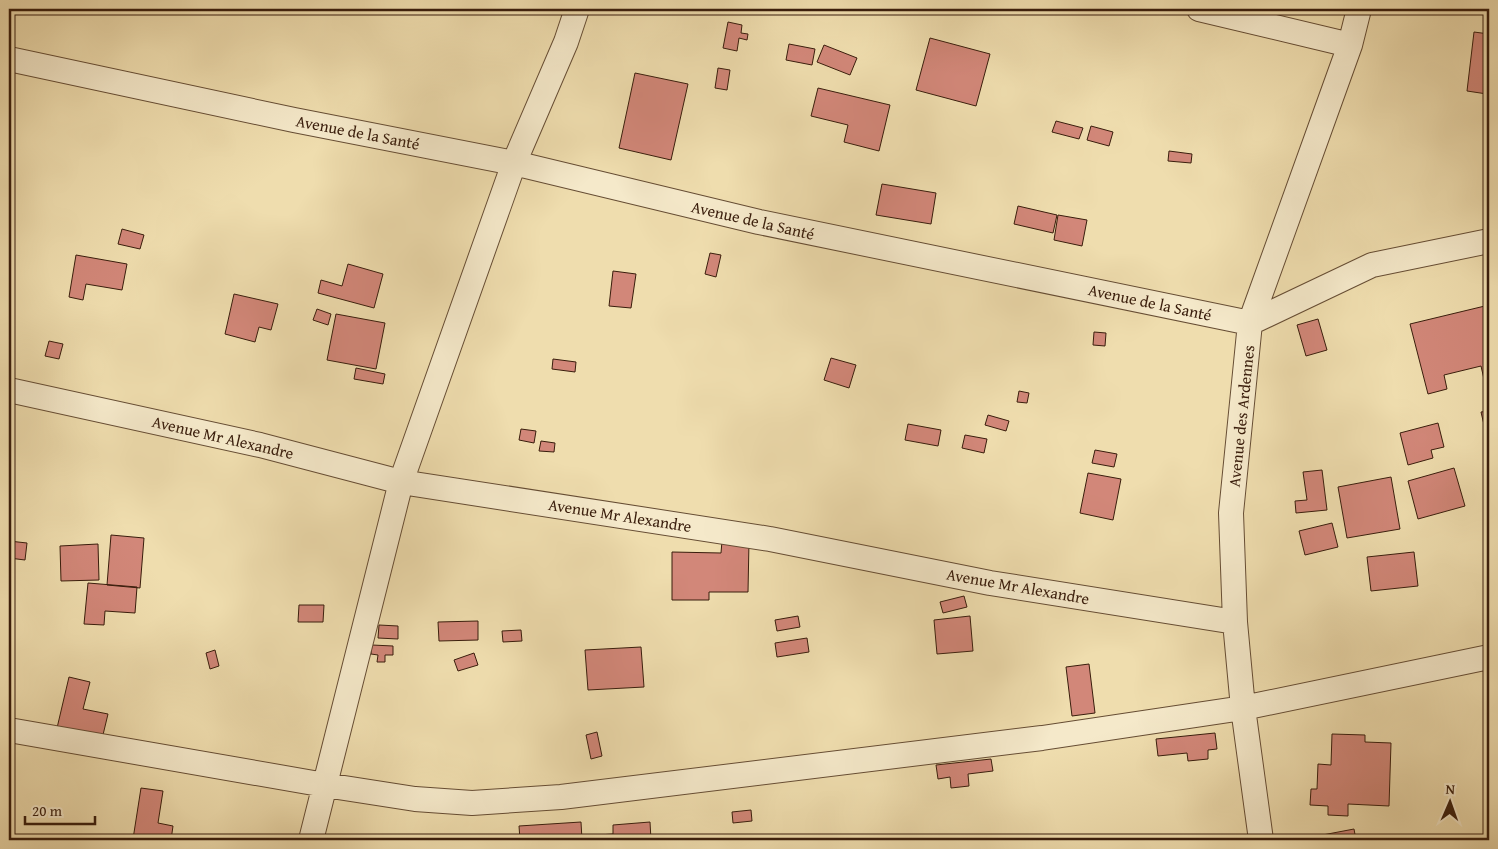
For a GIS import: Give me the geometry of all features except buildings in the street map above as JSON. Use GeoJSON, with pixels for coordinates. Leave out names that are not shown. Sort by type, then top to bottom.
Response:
{"type":"FeatureCollection","features":[{"type":"Feature","properties":{"kind":"street"},"geometry":{"type":"LineString","coordinates":[[311,840],[401,482],[514,163],[566,42],[576,9]]}},
{"type":"Feature","properties":{"kind":"street"},"geometry":{"type":"LineString","coordinates":[[1199,9],[1350,45]]}},
{"type":"Feature","properties":{"kind":"street","name":"Avenue des Ardennes"},"geometry":{"type":"LineString","coordinates":[[1261,840],[1243,708],[1235,622],[1231,512],[1250,323],[1350,45],[1359,9]]}},
{"type":"Feature","properties":{"kind":"street","name":"Avenue de la Santé"},"geometry":{"type":"LineString","coordinates":[[9,58],[294,120],[514,163],[759,222],[1250,323]]}},
{"type":"Feature","properties":{"kind":"street"},"geometry":{"type":"LineString","coordinates":[[1250,323],[1372,265],[1489,241]]}},
{"type":"Feature","properties":{"kind":"street","name":"Avenue Mr Alexandre"},"geometry":{"type":"LineString","coordinates":[[9,390],[260,445],[401,482],[770,539],[990,583],[1235,622]]}},
{"type":"Feature","properties":{"kind":"street"},"geometry":{"type":"LineString","coordinates":[[9,730],[324,785],[415,799],[472,803],[561,797],[1042,738],[1243,708],[1489,657]]}}]}
